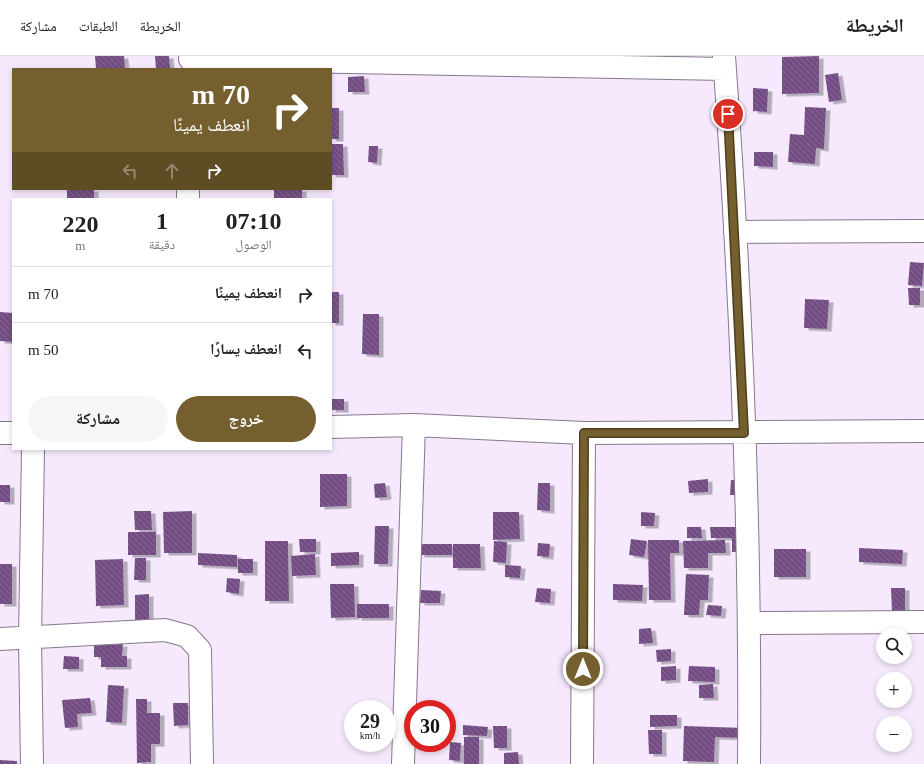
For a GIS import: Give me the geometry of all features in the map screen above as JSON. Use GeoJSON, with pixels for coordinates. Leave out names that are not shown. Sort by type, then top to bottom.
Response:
{"type":"FeatureCollection","features":[{"type":"Feature","properties":{"kind":"street"},"geometry":{"type":"LineString","coordinates":[[190,61],[724,63],[735,232],[744,433],[750,623],[749,764]]}},
{"type":"Feature","properties":{"kind":"street"},"geometry":{"type":"LineString","coordinates":[[735,232],[924,231]]}},
{"type":"Feature","properties":{"kind":"street"},"geometry":{"type":"LineString","coordinates":[[332,427],[414,425],[584,433],[924,431]]}},
{"type":"Feature","properties":{"kind":"street"},"geometry":{"type":"LineString","coordinates":[[403,764],[414,425]]}},
{"type":"Feature","properties":{"kind":"street"},"geometry":{"type":"LineString","coordinates":[[0,433],[12,433]]}},
{"type":"Feature","properties":{"kind":"street"},"geometry":{"type":"LineString","coordinates":[[582,764],[584,433]]}},
{"type":"Feature","properties":{"kind":"street"},"geometry":{"type":"LineString","coordinates":[[32,764],[30,638],[33,450]]}},
{"type":"Feature","properties":{"kind":"street"},"geometry":{"type":"LineString","coordinates":[[750,623],[924,622]]}},
{"type":"Feature","properties":{"kind":"street"},"geometry":{"type":"LineString","coordinates":[[0,639],[165,630],[187,636],[200,650],[202,764]]}},
{"type":"Feature","properties":{"kind":"building"},"geometry":{"type":"Polygon","coordinates":[[[95,56],[124,56],[125,68],[96,68],[95,56]]]}},
{"type":"Feature","properties":{"kind":"building"},"geometry":{"type":"Polygon","coordinates":[[[155,56],[169,56],[170,68],[156,68],[155,56]]]}},
{"type":"Feature","properties":{"kind":"building"},"geometry":{"type":"Polygon","coordinates":[[[819,56],[819,93],[782,94],[782,57],[819,56]]]}},
{"type":"Feature","properties":{"kind":"building"},"geometry":{"type":"Polygon","coordinates":[[[838,73],[842,100],[829,102],[825,75],[838,73]]]}},
{"type":"Feature","properties":{"kind":"building"},"geometry":{"type":"Polygon","coordinates":[[[364,76],[365,92],[348,92],[348,77],[364,76]]]}},
{"type":"Feature","properties":{"kind":"building"},"geometry":{"type":"Polygon","coordinates":[[[753,88],[768,89],[767,112],[753,111],[753,88]]]}},
{"type":"Feature","properties":{"kind":"building"},"geometry":{"type":"Polygon","coordinates":[[[805,107],[826,108],[824,149],[816,148],[815,164],[788,162],[790,134],[804,135],[805,107]]]}},
{"type":"Feature","properties":{"kind":"building"},"geometry":{"type":"Polygon","coordinates":[[[332,108],[339,108],[339,139],[332,139],[332,108]]]}},
{"type":"Feature","properties":{"kind":"building"},"geometry":{"type":"Polygon","coordinates":[[[332,144],[343,144],[344,175],[332,175],[332,144]]]}},
{"type":"Feature","properties":{"kind":"building"},"geometry":{"type":"Polygon","coordinates":[[[369,146],[378,146],[377,163],[368,162],[369,146]]]}},
{"type":"Feature","properties":{"kind":"building"},"geometry":{"type":"Polygon","coordinates":[[[754,152],[773,152],[773,167],[754,166],[754,152]]]}},
{"type":"Feature","properties":{"kind":"building"},"geometry":{"type":"Polygon","coordinates":[[[67,190],[94,190],[94,198],[67,198],[67,190]]]}},
{"type":"Feature","properties":{"kind":"building"},"geometry":{"type":"Polygon","coordinates":[[[274,190],[302,190],[302,198],[274,198],[274,190]]]}},
{"type":"Feature","properties":{"kind":"building"},"geometry":{"type":"Polygon","coordinates":[[[910,262],[924,263],[922,286],[908,285],[910,262]]]}},
{"type":"Feature","properties":{"kind":"building"},"geometry":{"type":"Polygon","coordinates":[[[908,288],[920,288],[920,305],[909,305],[908,288]]]}},
{"type":"Feature","properties":{"kind":"building"},"geometry":{"type":"Polygon","coordinates":[[[332,292],[339,292],[339,323],[332,323],[332,292]]]}},
{"type":"Feature","properties":{"kind":"building"},"geometry":{"type":"Polygon","coordinates":[[[805,299],[829,300],[827,329],[804,328],[805,299]]]}},
{"type":"Feature","properties":{"kind":"building"},"geometry":{"type":"Polygon","coordinates":[[[0,312],[12,313],[12,342],[0,341],[0,312]]]}},
{"type":"Feature","properties":{"kind":"building"},"geometry":{"type":"Polygon","coordinates":[[[363,314],[379,314],[379,355],[362,354],[363,314]]]}},
{"type":"Feature","properties":{"kind":"building"},"geometry":{"type":"Polygon","coordinates":[[[332,399],[344,399],[344,410],[332,410],[332,399]]]}},
{"type":"Feature","properties":{"kind":"building"},"geometry":{"type":"Polygon","coordinates":[[[320,474],[347,474],[347,506],[320,507],[320,474]]]}},
{"type":"Feature","properties":{"kind":"building"},"geometry":{"type":"Polygon","coordinates":[[[708,479],[708,492],[689,493],[688,481],[708,479]]]}},
{"type":"Feature","properties":{"kind":"building"},"geometry":{"type":"Polygon","coordinates":[[[731,480],[745,480],[744,495],[730,495],[731,480]]]}},
{"type":"Feature","properties":{"kind":"building"},"geometry":{"type":"Polygon","coordinates":[[[385,483],[387,497],[375,498],[374,484],[385,483]]]}},
{"type":"Feature","properties":{"kind":"building"},"geometry":{"type":"Polygon","coordinates":[[[538,483],[550,483],[550,511],[537,510],[538,483]]]}},
{"type":"Feature","properties":{"kind":"building"},"geometry":{"type":"Polygon","coordinates":[[[0,485],[10,485],[10,502],[0,502],[0,485]]]}},
{"type":"Feature","properties":{"kind":"building"},"geometry":{"type":"Polygon","coordinates":[[[134,511],[151,511],[152,530],[135,530],[134,511]]]}},
{"type":"Feature","properties":{"kind":"building"},"geometry":{"type":"Polygon","coordinates":[[[192,511],[192,553],[164,553],[163,512],[192,511]]]}},
{"type":"Feature","properties":{"kind":"building"},"geometry":{"type":"Polygon","coordinates":[[[493,512],[519,512],[520,539],[493,540],[493,512]]]}},
{"type":"Feature","properties":{"kind":"building"},"geometry":{"type":"Polygon","coordinates":[[[641,512],[655,513],[654,526],[641,526],[641,512]]]}},
{"type":"Feature","properties":{"kind":"building"},"geometry":{"type":"Polygon","coordinates":[[[375,526],[389,526],[388,564],[374,564],[375,526]]]}},
{"type":"Feature","properties":{"kind":"building"},"geometry":{"type":"Polygon","coordinates":[[[687,527],[701,527],[702,538],[687,538],[687,527]]]}},
{"type":"Feature","properties":{"kind":"building"},"geometry":{"type":"Polygon","coordinates":[[[710,527],[746,527],[746,552],[732,552],[732,538],[711,538],[710,527]]]}},
{"type":"Feature","properties":{"kind":"building"},"geometry":{"type":"Polygon","coordinates":[[[128,532],[156,532],[156,555],[128,555],[128,532]]]}},
{"type":"Feature","properties":{"kind":"building"},"geometry":{"type":"Polygon","coordinates":[[[299,539],[316,539],[316,552],[300,552],[299,539]]]}},
{"type":"Feature","properties":{"kind":"building"},"geometry":{"type":"Polygon","coordinates":[[[631,539],[647,541],[644,557],[629,555],[631,539]]]}},
{"type":"Feature","properties":{"kind":"building"},"geometry":{"type":"Polygon","coordinates":[[[648,540],[679,540],[679,553],[670,553],[671,600],[649,600],[648,540]]]}},
{"type":"Feature","properties":{"kind":"building"},"geometry":{"type":"Polygon","coordinates":[[[725,540],[726,553],[708,553],[708,568],[684,568],[683,541],[725,540]]]}},
{"type":"Feature","properties":{"kind":"building"},"geometry":{"type":"Polygon","coordinates":[[[265,541],[288,541],[289,601],[265,601],[265,541]]]}},
{"type":"Feature","properties":{"kind":"building"},"geometry":{"type":"Polygon","coordinates":[[[494,541],[507,542],[506,563],[493,562],[494,541]]]}},
{"type":"Feature","properties":{"kind":"building"},"geometry":{"type":"Polygon","coordinates":[[[538,543],[550,544],[549,557],[537,556],[538,543]]]}},
{"type":"Feature","properties":{"kind":"building"},"geometry":{"type":"Polygon","coordinates":[[[420,544],[452,544],[452,555],[420,555],[420,544]]]}},
{"type":"Feature","properties":{"kind":"building"},"geometry":{"type":"Polygon","coordinates":[[[453,544],[480,544],[481,568],[453,568],[453,544]]]}},
{"type":"Feature","properties":{"kind":"building"},"geometry":{"type":"Polygon","coordinates":[[[859,548],[903,550],[902,564],[859,562],[859,548]]]}},
{"type":"Feature","properties":{"kind":"building"},"geometry":{"type":"Polygon","coordinates":[[[774,549],[806,549],[806,577],[774,577],[774,549]]]}},
{"type":"Feature","properties":{"kind":"building"},"geometry":{"type":"Polygon","coordinates":[[[359,552],[359,565],[331,566],[331,553],[359,552]]]}},
{"type":"Feature","properties":{"kind":"building"},"geometry":{"type":"Polygon","coordinates":[[[198,553],[237,555],[237,567],[198,565],[198,553]]]}},
{"type":"Feature","properties":{"kind":"building"},"geometry":{"type":"Polygon","coordinates":[[[315,554],[316,575],[292,576],[291,556],[315,554]]]}},
{"type":"Feature","properties":{"kind":"building"},"geometry":{"type":"Polygon","coordinates":[[[135,558],[146,558],[146,580],[134,580],[135,558]]]}},
{"type":"Feature","properties":{"kind":"building"},"geometry":{"type":"Polygon","coordinates":[[[123,559],[124,605],[96,606],[95,560],[123,559]]]}},
{"type":"Feature","properties":{"kind":"building"},"geometry":{"type":"Polygon","coordinates":[[[238,559],[253,559],[253,573],[238,573],[238,559]]]}},
{"type":"Feature","properties":{"kind":"building"},"geometry":{"type":"Polygon","coordinates":[[[0,564],[12,564],[12,604],[0,604],[0,564]]]}},
{"type":"Feature","properties":{"kind":"building"},"geometry":{"type":"Polygon","coordinates":[[[505,565],[521,566],[520,578],[505,577],[505,565]]]}},
{"type":"Feature","properties":{"kind":"building"},"geometry":{"type":"Polygon","coordinates":[[[686,574],[709,575],[708,600],[700,600],[699,615],[684,615],[686,574]]]}},
{"type":"Feature","properties":{"kind":"building"},"geometry":{"type":"Polygon","coordinates":[[[227,578],[240,579],[239,594],[226,592],[227,578]]]}},
{"type":"Feature","properties":{"kind":"building"},"geometry":{"type":"Polygon","coordinates":[[[330,584],[354,584],[355,617],[331,618],[330,584]]]}},
{"type":"Feature","properties":{"kind":"building"},"geometry":{"type":"Polygon","coordinates":[[[613,584],[643,585],[642,601],[613,600],[613,584]]]}},
{"type":"Feature","properties":{"kind":"building"},"geometry":{"type":"Polygon","coordinates":[[[537,588],[551,589],[550,603],[535,602],[537,588]]]}},
{"type":"Feature","properties":{"kind":"building"},"geometry":{"type":"Polygon","coordinates":[[[891,588],[905,588],[905,613],[892,613],[891,588]]]}},
{"type":"Feature","properties":{"kind":"building"},"geometry":{"type":"Polygon","coordinates":[[[421,590],[441,591],[440,603],[420,603],[421,590]]]}},
{"type":"Feature","properties":{"kind":"building"},"geometry":{"type":"Polygon","coordinates":[[[149,594],[149,621],[135,621],[135,595],[149,594]]]}},
{"type":"Feature","properties":{"kind":"building"},"geometry":{"type":"Polygon","coordinates":[[[357,604],[389,604],[389,618],[357,618],[357,604]]]}},
{"type":"Feature","properties":{"kind":"building"},"geometry":{"type":"Polygon","coordinates":[[[708,605],[722,606],[721,616],[706,615],[708,605]]]}},
{"type":"Feature","properties":{"kind":"building"},"geometry":{"type":"Polygon","coordinates":[[[651,628],[653,643],[639,644],[639,629],[651,628]]]}},
{"type":"Feature","properties":{"kind":"building"},"geometry":{"type":"Polygon","coordinates":[[[123,644],[122,656],[127,656],[127,667],[101,667],[101,657],[94,657],[94,645],[123,644]]]}},
{"type":"Feature","properties":{"kind":"building"},"geometry":{"type":"Polygon","coordinates":[[[671,649],[671,661],[657,662],[656,650],[671,649]]]}},
{"type":"Feature","properties":{"kind":"building"},"geometry":{"type":"Polygon","coordinates":[[[64,656],[79,657],[79,669],[63,669],[64,656]]]}},
{"type":"Feature","properties":{"kind":"building"},"geometry":{"type":"Polygon","coordinates":[[[676,666],[676,680],[661,681],[661,667],[676,666]]]}},
{"type":"Feature","properties":{"kind":"building"},"geometry":{"type":"Polygon","coordinates":[[[689,666],[715,667],[715,682],[688,681],[689,666]]]}},
{"type":"Feature","properties":{"kind":"building"},"geometry":{"type":"Polygon","coordinates":[[[713,684],[714,698],[699,698],[699,685],[713,684]]]}},
{"type":"Feature","properties":{"kind":"building"},"geometry":{"type":"Polygon","coordinates":[[[108,685],[124,686],[122,723],[106,722],[108,685]]]}},
{"type":"Feature","properties":{"kind":"building"},"geometry":{"type":"Polygon","coordinates":[[[90,698],[92,713],[77,714],[78,727],[65,728],[62,700],[90,698]]]}},
{"type":"Feature","properties":{"kind":"building"},"geometry":{"type":"Polygon","coordinates":[[[136,699],[147,699],[147,713],[160,713],[160,744],[151,744],[151,762],[137,763],[136,699]]]}},
{"type":"Feature","properties":{"kind":"building"},"geometry":{"type":"Polygon","coordinates":[[[173,703],[188,703],[188,725],[174,726],[173,703]]]}},
{"type":"Feature","properties":{"kind":"building"},"geometry":{"type":"Polygon","coordinates":[[[650,715],[677,715],[677,726],[650,727],[650,715]]]}},
{"type":"Feature","properties":{"kind":"building"},"geometry":{"type":"Polygon","coordinates":[[[463,725],[488,727],[487,736],[463,735],[463,725]]]}},
{"type":"Feature","properties":{"kind":"building"},"geometry":{"type":"Polygon","coordinates":[[[493,726],[507,726],[507,748],[494,748],[493,726]]]}},
{"type":"Feature","properties":{"kind":"building"},"geometry":{"type":"Polygon","coordinates":[[[684,726],[745,728],[744,738],[715,737],[714,762],[683,761],[684,726]]]}},
{"type":"Feature","properties":{"kind":"building"},"geometry":{"type":"Polygon","coordinates":[[[648,730],[662,730],[662,754],[649,754],[648,730]]]}},
{"type":"Feature","properties":{"kind":"building"},"geometry":{"type":"Polygon","coordinates":[[[464,737],[479,737],[479,764],[464,764],[464,737]]]}},
{"type":"Feature","properties":{"kind":"building"},"geometry":{"type":"Polygon","coordinates":[[[456,743],[461,743],[460,761],[449,760],[449,752],[456,752],[456,743]]]}},
{"type":"Feature","properties":{"kind":"building"},"geometry":{"type":"Polygon","coordinates":[[[518,752],[519,764],[504,764],[504,753],[518,752]]]}},
{"type":"Feature","properties":{"kind":"building"},"geometry":{"type":"Polygon","coordinates":[[[0,760],[17,761],[17,764],[0,764],[0,760]]]}},
{"type":"Feature","properties":{"kind":"route"},"geometry":{"type":"LineString","coordinates":[[583,669],[584,433],[744,433],[728,114]]}}]}
